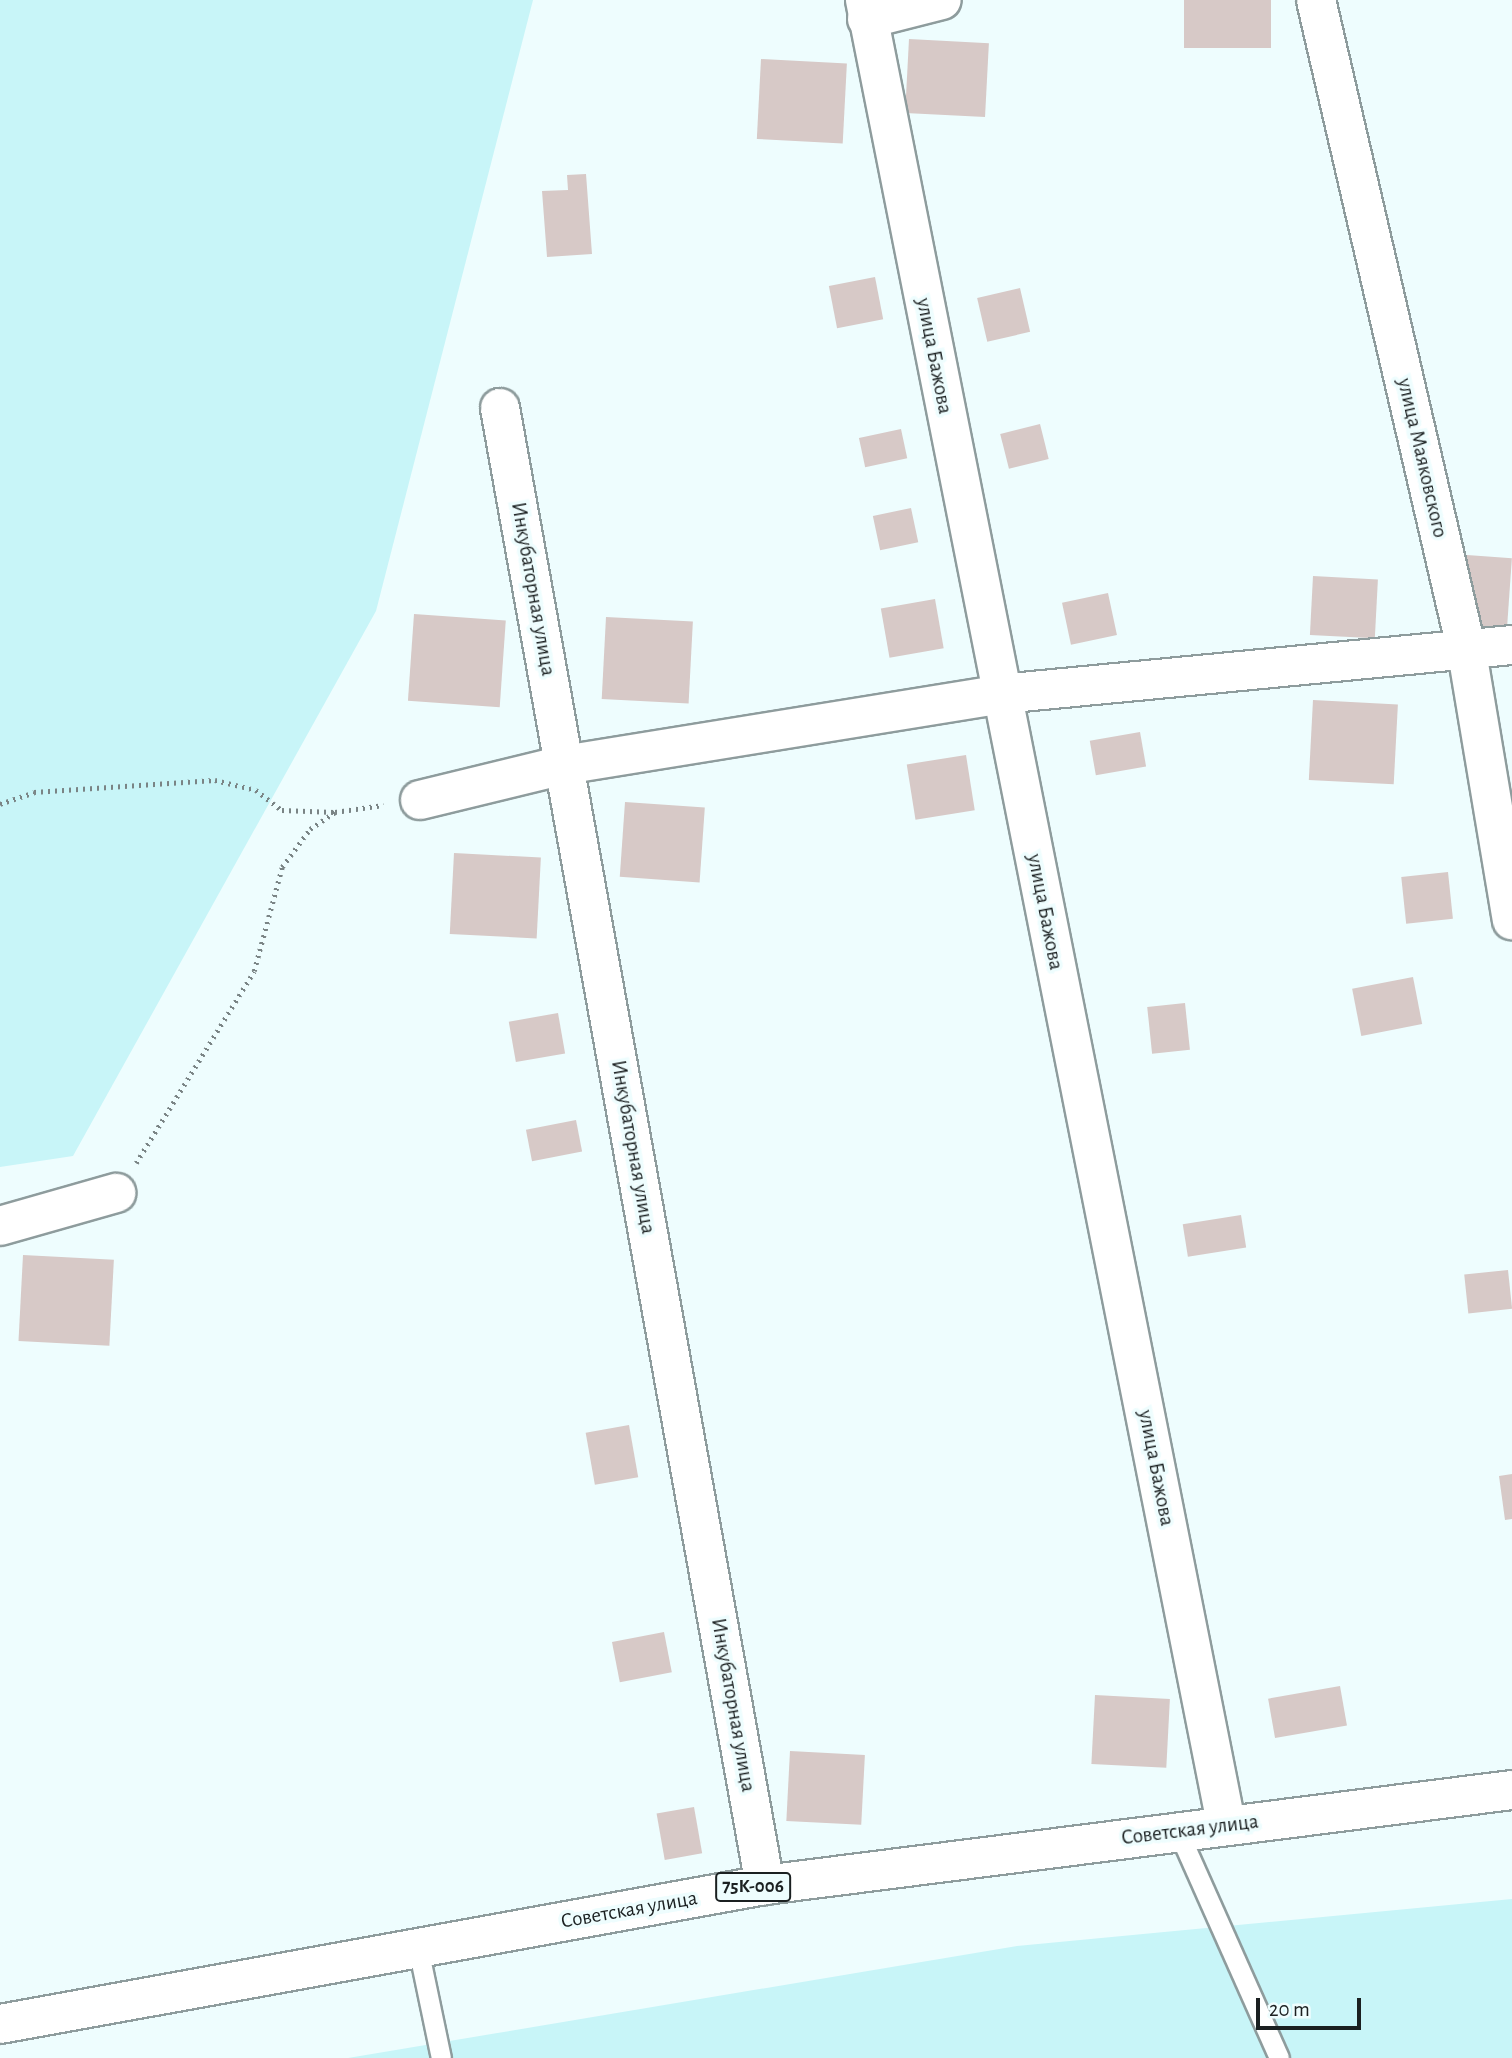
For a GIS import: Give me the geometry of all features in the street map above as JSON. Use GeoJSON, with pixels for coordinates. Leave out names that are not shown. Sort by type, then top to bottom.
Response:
{"type":"FeatureCollection","features":[{"type":"Feature","properties":{"kind":"street"},"geometry":{"type":"LineString","coordinates":[[866,10],[942,0]]}},
{"type":"Feature","properties":{"kind":"street","name":"улица Маяковского"},"geometry":{"type":"LineString","coordinates":[[1316,0],[1467,652],[1512,920]]}},
{"type":"Feature","properties":{"kind":"street","name":"улица Бажова"},"geometry":{"type":"LineString","coordinates":[[866,10],[1226,1824]]}},
{"type":"Feature","properties":{"kind":"street","name":"Инкубаторная улица"},"geometry":{"type":"LineString","coordinates":[[500,408],[765,1885]]}},
{"type":"Feature","properties":{"kind":"street"},"geometry":{"type":"LineString","coordinates":[[419,800],[564,765],[1001,694],[1467,652],[1512,645]]}},
{"type":"Feature","properties":{"kind":"street"},"geometry":{"type":"LineString","coordinates":[[0,1226],[116,1193]]}},
{"type":"Feature","properties":{"kind":"street","name":"Советская улица"},"geometry":{"type":"LineString","coordinates":[[0,2024],[765,1885],[1226,1824],[1512,1790]]}},
{"type":"Feature","properties":{"kind":"lane"},"geometry":{"type":"LineString","coordinates":[[1178,1831],[1279,2058]]}},
{"type":"Feature","properties":{"kind":"lane"},"geometry":{"type":"LineString","coordinates":[[418,1948],[441,2058]]}},
{"type":"Feature","properties":{"kind":"path"},"geometry":{"type":"LineString","coordinates":[[0,804],[34,792],[215,780],[256,790],[282,810],[335,813],[419,800]]}},
{"type":"Feature","properties":{"kind":"path"},"geometry":{"type":"LineString","coordinates":[[116,1193],[254,971],[282,867],[310,829],[335,813]]}},
{"type":"Feature","properties":{"kind":"shaded area"},"geometry":{"type":"Polygon","coordinates":[[[0,0],[533,0],[376,611],[73,1156],[0,1167],[0,0]]]}},
{"type":"Feature","properties":{"kind":"shaded area"},"geometry":{"type":"Polygon","coordinates":[[[1512,1899],[1512,2058],[348,2058],[1017,1946],[1512,1899]]]}},
{"type":"Feature","properties":{"kind":"building"},"geometry":{"type":"Polygon","coordinates":[[[1184,0],[1271,0],[1271,48],[1184,48],[1184,0]]]}},
{"type":"Feature","properties":{"kind":"building"},"geometry":{"type":"Polygon","coordinates":[[[909,39],[989,43],[985,117],[905,113],[909,39]]]}},
{"type":"Feature","properties":{"kind":"building"},"geometry":{"type":"Polygon","coordinates":[[[761,59],[847,64],[843,143],[757,139],[761,59]]]}},
{"type":"Feature","properties":{"kind":"building"},"geometry":{"type":"Polygon","coordinates":[[[586,174],[592,254],[547,257],[542,191],[568,190],[567,175],[586,174]]]}},
{"type":"Feature","properties":{"kind":"building"},"geometry":{"type":"Polygon","coordinates":[[[875,277],[883,319],[837,328],[829,286],[875,277]]]}},
{"type":"Feature","properties":{"kind":"building"},"geometry":{"type":"Polygon","coordinates":[[[1020,288],[1030,332],[987,342],[977,298],[1020,288]]]}},
{"type":"Feature","properties":{"kind":"building"},"geometry":{"type":"Polygon","coordinates":[[[1040,424],[1049,459],[1009,469],[1000,434],[1040,424]]]}},
{"type":"Feature","properties":{"kind":"building"},"geometry":{"type":"Polygon","coordinates":[[[901,429],[907,458],[865,467],[859,438],[901,429]]]}},
{"type":"Feature","properties":{"kind":"building"},"geometry":{"type":"Polygon","coordinates":[[[911,508],[918,542],[880,550],[873,516],[911,508]]]}},
{"type":"Feature","properties":{"kind":"building"},"geometry":{"type":"Polygon","coordinates":[[[1467,555],[1512,558],[1507,632],[1462,629],[1467,555]]]}},
{"type":"Feature","properties":{"kind":"building"},"geometry":{"type":"Polygon","coordinates":[[[1313,576],[1378,579],[1375,638],[1310,635],[1313,576]]]}},
{"type":"Feature","properties":{"kind":"building"},"geometry":{"type":"Polygon","coordinates":[[[1108,593],[1117,635],[1071,645],[1062,603],[1108,593]]]}},
{"type":"Feature","properties":{"kind":"building"},"geometry":{"type":"Polygon","coordinates":[[[935,599],[944,648],[890,658],[881,609],[935,599]]]}},
{"type":"Feature","properties":{"kind":"building"},"geometry":{"type":"Polygon","coordinates":[[[414,614],[506,620],[500,707],[408,701],[414,614]]]}},
{"type":"Feature","properties":{"kind":"building"},"geometry":{"type":"Polygon","coordinates":[[[606,617],[693,622],[689,703],[602,699],[606,617]]]}},
{"type":"Feature","properties":{"kind":"building"},"geometry":{"type":"Polygon","coordinates":[[[1313,700],[1398,704],[1394,784],[1309,780],[1313,700]]]}},
{"type":"Feature","properties":{"kind":"building"},"geometry":{"type":"Polygon","coordinates":[[[1140,732],[1146,766],[1096,775],[1090,741],[1140,732]]]}},
{"type":"Feature","properties":{"kind":"building"},"geometry":{"type":"Polygon","coordinates":[[[966,755],[975,810],[915,820],[907,764],[966,755]]]}},
{"type":"Feature","properties":{"kind":"building"},"geometry":{"type":"Polygon","coordinates":[[[625,802],[705,808],[700,882],[620,877],[625,802]]]}},
{"type":"Feature","properties":{"kind":"building"},"geometry":{"type":"Polygon","coordinates":[[[454,853],[541,858],[537,938],[450,934],[454,853]]]}},
{"type":"Feature","properties":{"kind":"building"},"geometry":{"type":"Polygon","coordinates":[[[1448,872],[1453,919],[1406,924],[1401,877],[1448,872]]]}},
{"type":"Feature","properties":{"kind":"building"},"geometry":{"type":"Polygon","coordinates":[[[1413,977],[1422,1024],[1361,1036],[1352,989],[1413,977]]]}},
{"type":"Feature","properties":{"kind":"building"},"geometry":{"type":"Polygon","coordinates":[[[1185,1003],[1190,1050],[1152,1054],[1147,1007],[1185,1003]]]}},
{"type":"Feature","properties":{"kind":"building"},"geometry":{"type":"Polygon","coordinates":[[[558,1013],[565,1053],[516,1062],[509,1022],[558,1013]]]}},
{"type":"Feature","properties":{"kind":"building"},"geometry":{"type":"Polygon","coordinates":[[[576,1120],[582,1151],[532,1161],[526,1130],[576,1120]]]}},
{"type":"Feature","properties":{"kind":"building"},"geometry":{"type":"Polygon","coordinates":[[[1241,1215],[1246,1248],[1188,1257],[1183,1224],[1241,1215]]]}},
{"type":"Feature","properties":{"kind":"building"},"geometry":{"type":"Polygon","coordinates":[[[23,1255],[114,1260],[109,1346],[18,1341],[23,1255]]]}},
{"type":"Feature","properties":{"kind":"building"},"geometry":{"type":"Polygon","coordinates":[[[1508,1270],[1512,1309],[1468,1313],[1464,1275],[1508,1270]]]}},
{"type":"Feature","properties":{"kind":"building"},"geometry":{"type":"Polygon","coordinates":[[[629,1425],[638,1477],[595,1485],[586,1433],[629,1425]]]}},
{"type":"Feature","properties":{"kind":"building"},"geometry":{"type":"Polygon","coordinates":[[[1512,1474],[1512,1519],[1505,1520],[1499,1476],[1512,1474]]]}},
{"type":"Feature","properties":{"kind":"building"},"geometry":{"type":"Polygon","coordinates":[[[664,1632],[672,1672],[620,1682],[612,1642],[664,1632]]]}},
{"type":"Feature","properties":{"kind":"building"},"geometry":{"type":"Polygon","coordinates":[[[1340,1686],[1347,1725],[1275,1738],[1268,1699],[1340,1686]]]}},
{"type":"Feature","properties":{"kind":"building"},"geometry":{"type":"Polygon","coordinates":[[[1095,1695],[1170,1699],[1166,1768],[1091,1764],[1095,1695]]]}},
{"type":"Feature","properties":{"kind":"building"},"geometry":{"type":"Polygon","coordinates":[[[790,1751],[865,1755],[861,1825],[786,1821],[790,1751]]]}},
{"type":"Feature","properties":{"kind":"building"},"geometry":{"type":"Polygon","coordinates":[[[694,1807],[702,1853],[665,1860],[657,1814],[694,1807]]]}}]}
